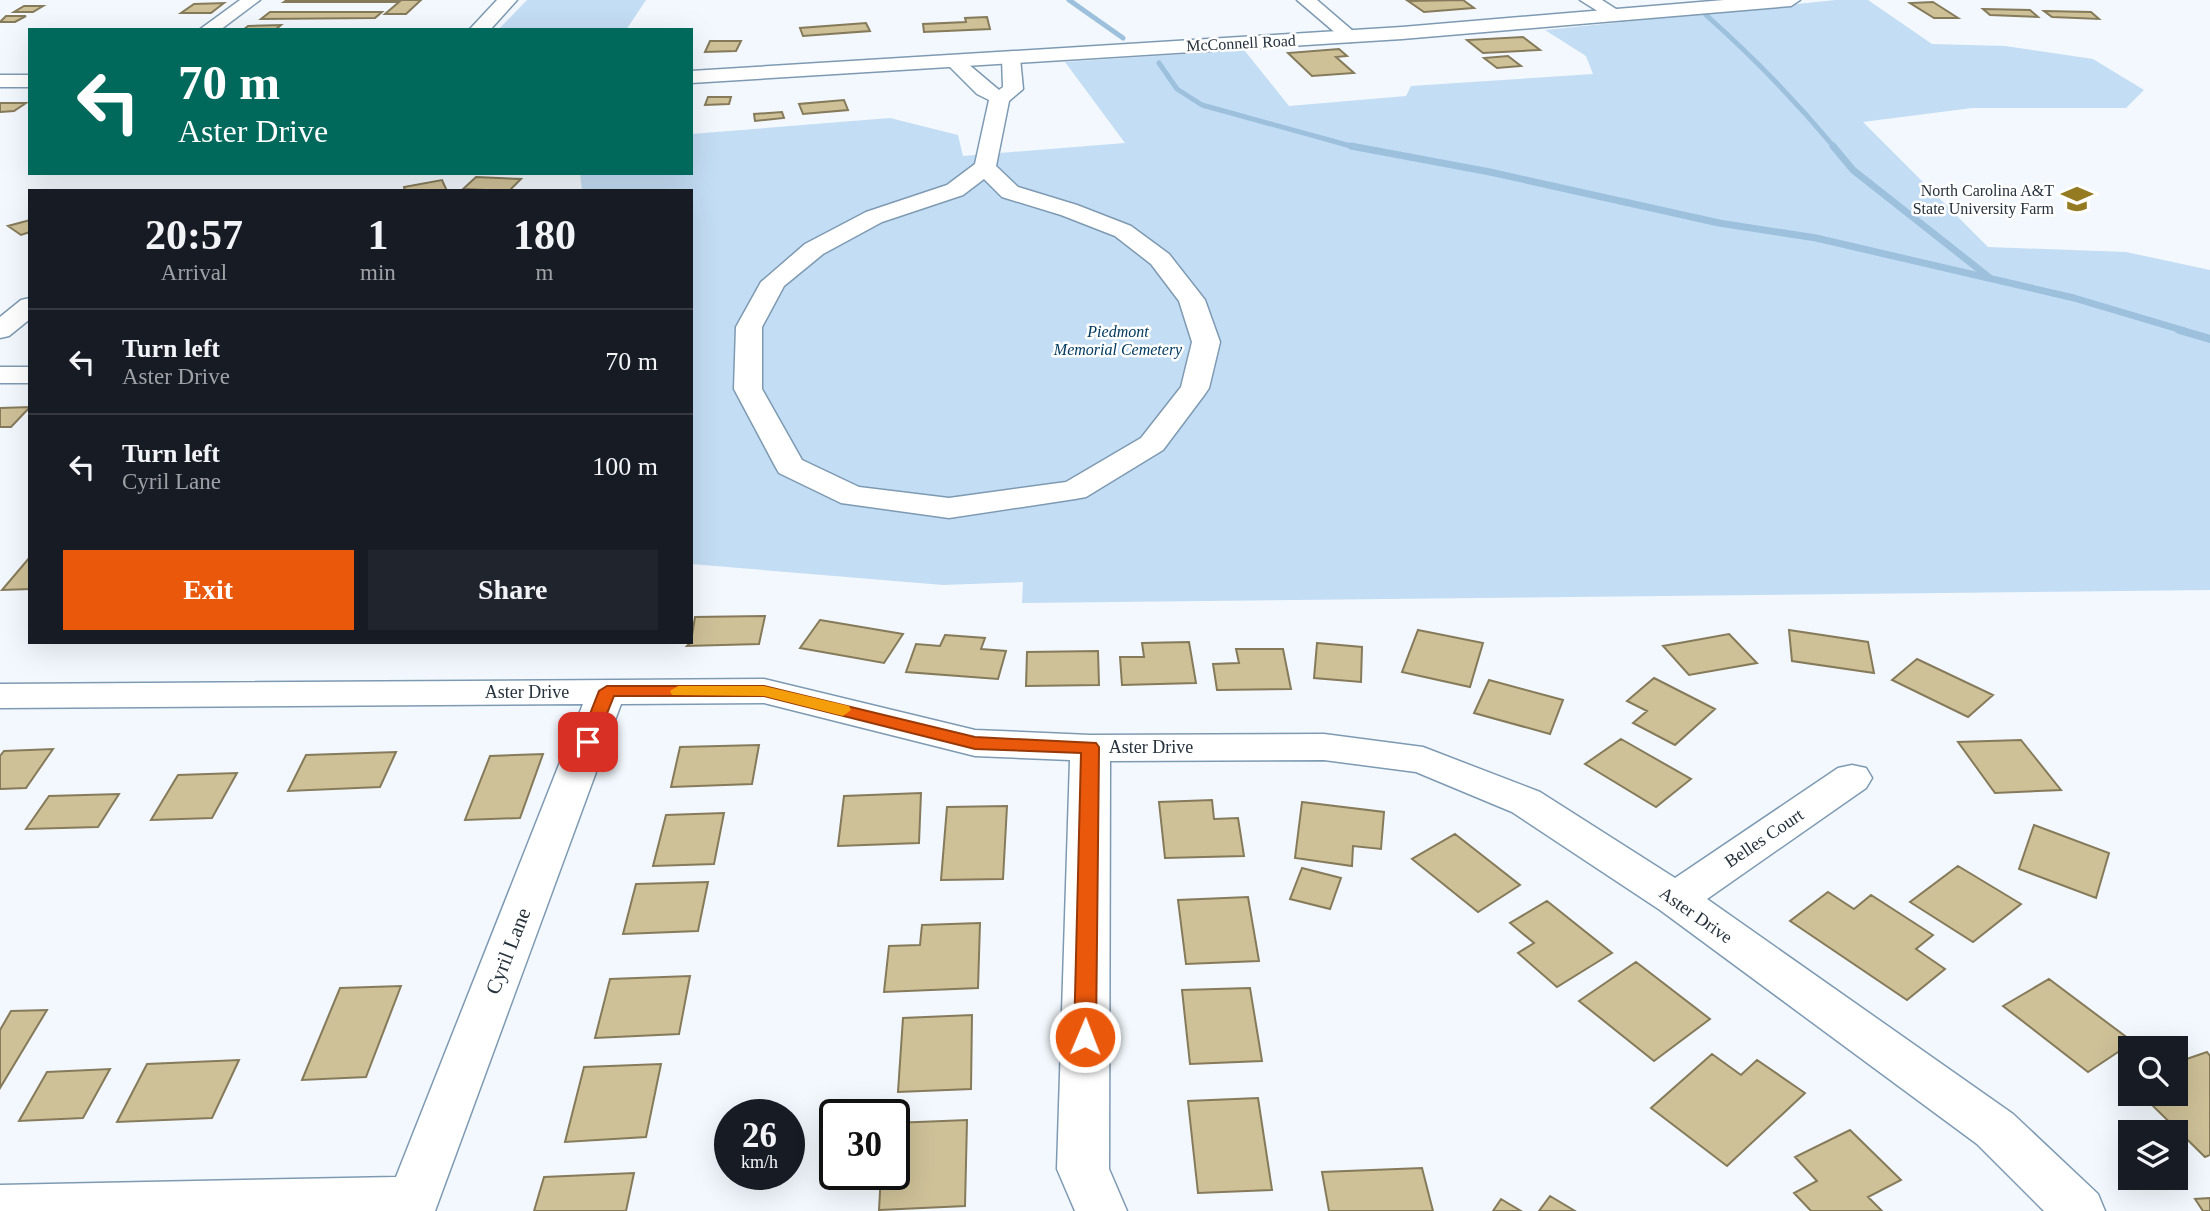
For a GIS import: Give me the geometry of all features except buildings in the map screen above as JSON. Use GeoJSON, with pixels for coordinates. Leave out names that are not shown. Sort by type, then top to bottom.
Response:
{"type":"FeatureCollection","features":[{"type":"Feature","properties":{"kind":"street"},"geometry":{"type":"LineString","coordinates":[[211,28],[251,0]]}},
{"type":"Feature","properties":{"kind":"street"},"geometry":{"type":"LineString","coordinates":[[481,28],[508,0]]}},
{"type":"Feature","properties":{"kind":"street"},"geometry":{"type":"LineString","coordinates":[[1306,0],[1351,37]]}},
{"type":"Feature","properties":{"kind":"street"},"geometry":{"type":"LineString","coordinates":[[1589,0],[1618,16]]}},
{"type":"Feature","properties":{"kind":"street","name":"McConnell Road"},"geometry":{"type":"LineString","coordinates":[[693,77],[1351,37],[1791,0]]}},
{"type":"Feature","properties":{"kind":"street"},"geometry":{"type":"LineString","coordinates":[[985,167],[1010,192],[1123,231],[1160,259],[1192,300],[1206,342],[1195,388],[1152,444],[1075,490],[949,508],[852,495],[790,466],[748,389],[749,327],[774,282],[814,249],[874,218],[955,190],[985,167],[1000,98],[1013,89],[1011,58]]}},
{"type":"Feature","properties":{"kind":"street"},"geometry":{"type":"LineString","coordinates":[[954,62],[984,90],[1000,98]]}},
{"type":"Feature","properties":{"kind":"street"},"geometry":{"type":"LineString","coordinates":[[0,80],[28,81]]}},
{"type":"Feature","properties":{"kind":"street"},"geometry":{"type":"LineString","coordinates":[[0,330],[28,308]]}},
{"type":"Feature","properties":{"kind":"street"},"geometry":{"type":"LineString","coordinates":[[0,375],[28,375]]}},
{"type":"Feature","properties":{"kind":"street","name":"Cyril Lane"},"geometry":{"type":"LineString","coordinates":[[411,1205],[607,691]]}},
{"type":"Feature","properties":{"kind":"street","name":"Aster Drive"},"geometry":{"type":"LineString","coordinates":[[0,696],[764,691],[975,743],[1090,747],[1324,747],[1423,760],[1526,803],[1675,899],[1995,1129],[2079,1211]]}},
{"type":"Feature","properties":{"kind":"street"},"geometry":{"type":"LineString","coordinates":[[1090,747],[1083,1169],[1101,1211]]}},
{"type":"Feature","properties":{"kind":"street","name":"Belles Court"},"geometry":{"type":"LineString","coordinates":[[1675,899],[1852,778]]}},
{"type":"Feature","properties":{"kind":"street"},"geometry":{"type":"LineString","coordinates":[[0,1208],[411,1205]]}},
{"type":"Feature","properties":{"kind":"green space"},"geometry":{"type":"Polygon","coordinates":[[[527,0],[646,0],[627,28],[500,28],[527,0]]]}},
{"type":"Feature","properties":{"kind":"green space","name":"Piedmont Memorial Cemetery"},"geometry":{"type":"Polygon","coordinates":[[[1836,0],[1868,0],[1932,44],[2005,46],[2093,59],[2144,90],[2126,108],[1972,108],[1863,122],[1988,247],[2126,252],[2210,270],[2210,590],[1022,603],[1023,582],[943,585],[693,564],[693,189],[582,189],[580,175],[693,175],[693,134],[890,118],[958,135],[963,156],[1125,143],[1065,62],[1244,50],[1289,106],[1406,96],[1411,86],[1593,74],[1586,56],[1545,30],[1836,0]]]}},
{"type":"Feature","properties":{"kind":"waterway"},"geometry":{"type":"LineString","coordinates":[[1069,0],[1123,38]]}},
{"type":"Feature","properties":{"kind":"waterway"},"geometry":{"type":"LineString","coordinates":[[1706,15],[1773,79],[1835,148]]}},
{"type":"Feature","properties":{"kind":"waterway"},"geometry":{"type":"LineString","coordinates":[[1159,63],[1177,89],[1202,105],[1358,148]]}},
{"type":"Feature","properties":{"kind":"waterway"},"geometry":{"type":"LineString","coordinates":[[1351,146],[1490,172],[1719,223],[1816,238],[2074,298],[2185,331]]}},
{"type":"Feature","properties":{"kind":"waterway"},"geometry":{"type":"LineString","coordinates":[[1833,146],[1853,170],[1990,278]]}},
{"type":"Feature","properties":{"kind":"waterway"},"geometry":{"type":"LineString","coordinates":[[2179,330],[2210,339]]}},
{"type":"Feature","properties":{"kind":"slow traffic"},"geometry":{"type":"LineString","coordinates":[[678,691],[764,691],[843,710]]}},
{"type":"Feature","properties":{"kind":"place","name":"North Carolina A&T State University Farm"},"geometry":{"type":"Point","coordinates":[2077,199]}},
{"type":"Feature","properties":{"kind":"route"},"geometry":{"type":"LineString","coordinates":[[588,742],[607,691],[764,691],[975,743],[1090,747],[1085,1037]]}}]}
